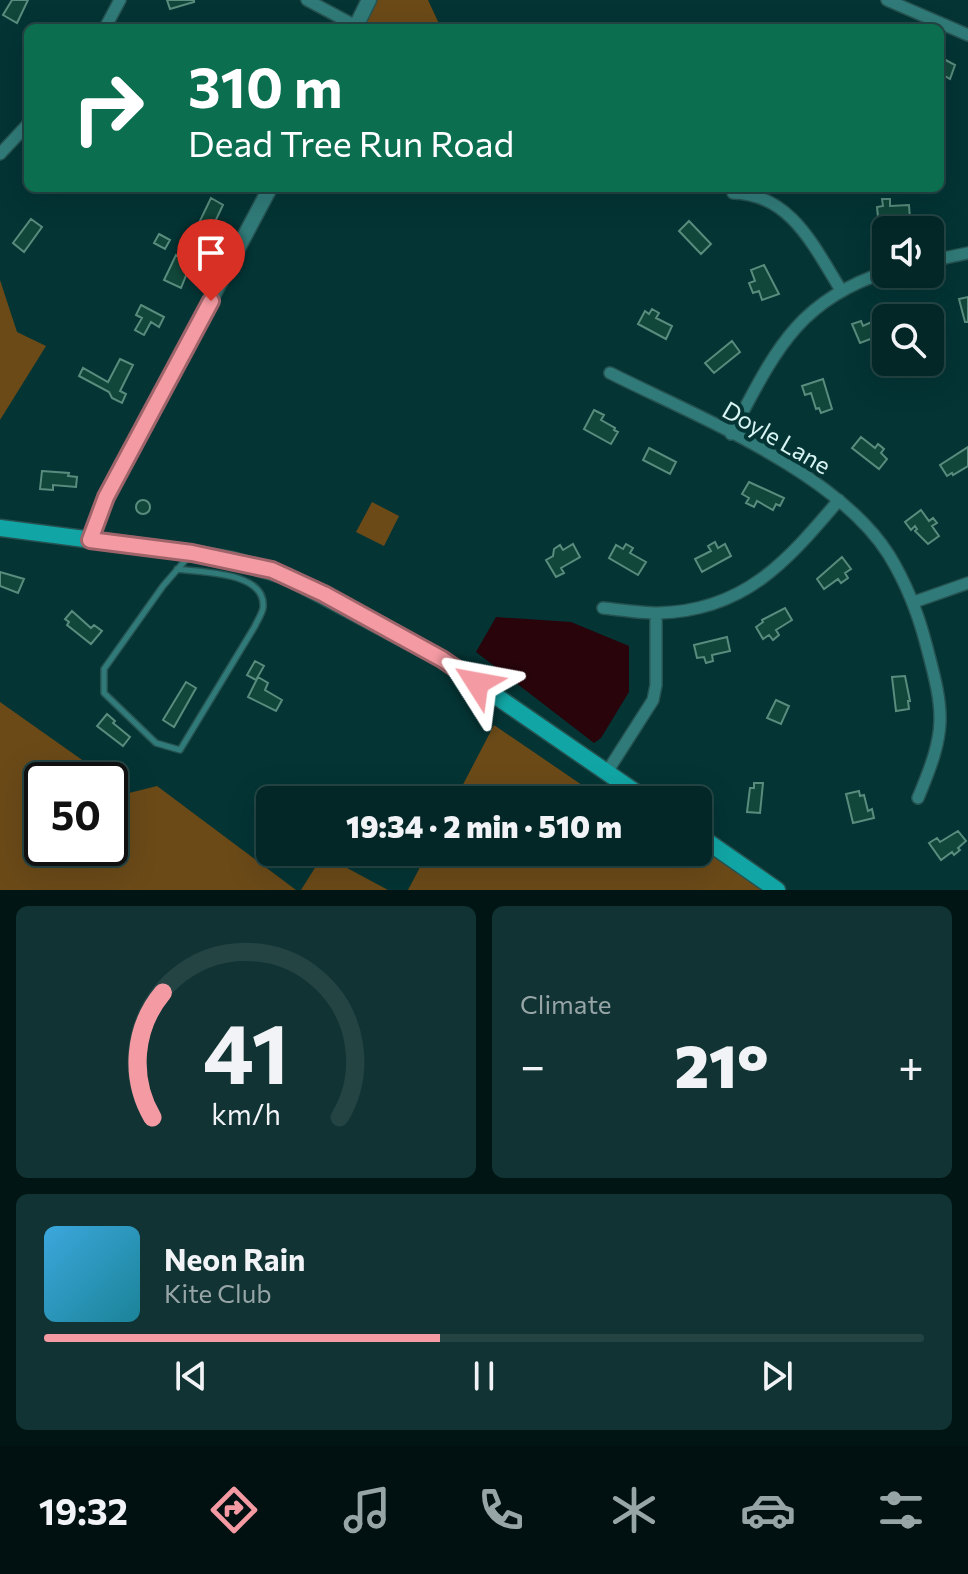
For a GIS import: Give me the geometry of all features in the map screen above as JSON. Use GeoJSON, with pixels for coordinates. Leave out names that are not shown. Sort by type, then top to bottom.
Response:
{"type":"FeatureCollection","features":[{"type":"Feature","properties":{"kind":"main road"},"geometry":{"type":"LineString","coordinates":[[0,528],[192,553],[272,570],[324,594],[442,659],[627,786]]}},
{"type":"Feature","properties":{"kind":"main road"},"geometry":{"type":"LineString","coordinates":[[712,845],[777,890]]}},
{"type":"Feature","properties":{"kind":"street"},"geometry":{"type":"LineString","coordinates":[[107,24],[120,0]]}},
{"type":"Feature","properties":{"kind":"street"},"geometry":{"type":"LineString","coordinates":[[307,0],[350,24]]}},
{"type":"Feature","properties":{"kind":"street"},"geometry":{"type":"LineString","coordinates":[[357,24],[369,0]]}},
{"type":"Feature","properties":{"kind":"street"},"geometry":{"type":"LineString","coordinates":[[887,0],[943,24]]}},
{"type":"Feature","properties":{"kind":"street"},"geometry":{"type":"LineString","coordinates":[[944,25],[968,35]]}},
{"type":"Feature","properties":{"kind":"street"},"geometry":{"type":"LineString","coordinates":[[0,154],[24,128]]}},
{"type":"Feature","properties":{"kind":"street"},"geometry":{"type":"LineString","coordinates":[[90,540],[106,497],[268,192]]}},
{"type":"Feature","properties":{"kind":"street"},"geometry":{"type":"LineString","coordinates":[[733,193],[762,198],[793,217],[841,290]]}},
{"type":"Feature","properties":{"kind":"street"},"geometry":{"type":"LineString","coordinates":[[944,258],[968,253]]}},
{"type":"Feature","properties":{"kind":"street"},"geometry":{"type":"LineString","coordinates":[[731,434],[771,361],[796,326],[841,290],[872,278]]}},
{"type":"Feature","properties":{"kind":"street","name":"Doyle Lane"},"geometry":{"type":"LineString","coordinates":[[610,373],[807,475],[857,517],[888,553],[914,602],[942,716],[934,760],[918,798]]}},
{"type":"Feature","properties":{"kind":"street"},"geometry":{"type":"LineString","coordinates":[[603,608],[656,613],[687,611],[746,591],[776,569],[839,500]]}},
{"type":"Feature","properties":{"kind":"street"},"geometry":{"type":"LineString","coordinates":[[914,602],[968,583]]}},
{"type":"Feature","properties":{"kind":"street"},"geometry":{"type":"LineString","coordinates":[[607,772],[653,700],[656,685],[656,613]]}},
{"type":"Feature","properties":{"kind":"lane"},"geometry":{"type":"LineString","coordinates":[[177,569],[243,578],[260,595],[263,607],[255,626],[180,750],[156,743],[104,693],[104,669],[177,569],[192,553]]}},
{"type":"Feature","properties":{"kind":"shaded area"},"geometry":{"type":"Polygon","coordinates":[[[375,0],[428,0],[439,24],[363,24],[375,0]]]}},
{"type":"Feature","properties":{"kind":"shaded area"},"geometry":{"type":"Polygon","coordinates":[[[0,280],[17,332],[46,346],[0,420],[0,280]]]}},
{"type":"Feature","properties":{"kind":"shaded area"},"geometry":{"type":"Polygon","coordinates":[[[372,502],[399,516],[384,546],[356,532],[372,502]]]}},
{"type":"Feature","properties":{"kind":"shaded area"},"geometry":{"type":"Polygon","coordinates":[[[496,617],[571,622],[629,646],[629,692],[601,738],[594,743],[476,652],[496,617]]]}},
{"type":"Feature","properties":{"kind":"shaded area"},"geometry":{"type":"Polygon","coordinates":[[[0,702],[85,762],[24,762],[24,866],[128,866],[128,792],[157,786],[256,860],[256,866],[264,866],[296,890],[0,890],[0,702]]]}},
{"type":"Feature","properties":{"kind":"shaded area"},"geometry":{"type":"Polygon","coordinates":[[[494,725],[583,786],[462,786],[494,725]]]}},
{"type":"Feature","properties":{"kind":"shaded area"},"geometry":{"type":"Polygon","coordinates":[[[712,856],[764,890],[408,890],[421,866],[712,866],[712,856]]]}},
{"type":"Feature","properties":{"kind":"shaded area"},"geometry":{"type":"Polygon","coordinates":[[[316,866],[343,866],[388,890],[301,890],[316,866]]]}},
{"type":"Feature","properties":{"kind":"building"},"geometry":{"type":"Polygon","coordinates":[[[12,0],[28,0],[17,23],[3,15],[12,0]]]}},
{"type":"Feature","properties":{"kind":"building"},"geometry":{"type":"Polygon","coordinates":[[[167,0],[194,0],[194,2],[170,9],[167,0]]]}},
{"type":"Feature","properties":{"kind":"building"},"geometry":{"type":"Polygon","coordinates":[[[944,59],[955,65],[950,79],[944,75],[944,59]]]}},
{"type":"Feature","properties":{"kind":"building"},"geometry":{"type":"Polygon","coordinates":[[[211,198],[223,205],[213,226],[210,225],[206,232],[197,227],[211,198]]]}},
{"type":"Feature","properties":{"kind":"building"},"geometry":{"type":"Polygon","coordinates":[[[882,199],[890,199],[890,206],[909,205],[910,216],[878,216],[877,207],[883,206],[882,199]]]}},
{"type":"Feature","properties":{"kind":"building"},"geometry":{"type":"Polygon","coordinates":[[[31,219],[42,227],[24,252],[13,243],[31,219]]]}},
{"type":"Feature","properties":{"kind":"building"},"geometry":{"type":"Polygon","coordinates":[[[689,221],[711,244],[701,254],[679,231],[689,221]]]}},
{"type":"Feature","properties":{"kind":"building"},"geometry":{"type":"Polygon","coordinates":[[[159,234],[170,240],[165,249],[154,243],[159,234]]]}},
{"type":"Feature","properties":{"kind":"building"},"geometry":{"type":"Polygon","coordinates":[[[183,253],[193,258],[181,288],[164,280],[176,255],[181,258],[183,253]]]}},
{"type":"Feature","properties":{"kind":"building"},"geometry":{"type":"Polygon","coordinates":[[[764,265],[779,294],[762,300],[759,291],[753,293],[749,283],[755,281],[751,270],[764,265]]]}},
{"type":"Feature","properties":{"kind":"building"},"geometry":{"type":"Polygon","coordinates":[[[968,297],[968,322],[965,322],[959,299],[968,297]]]}},
{"type":"Feature","properties":{"kind":"building"},"geometry":{"type":"Polygon","coordinates":[[[141,305],[164,317],[159,327],[151,322],[144,335],[135,330],[142,318],[136,315],[141,305]]]}},
{"type":"Feature","properties":{"kind":"building"},"geometry":{"type":"Polygon","coordinates":[[[652,309],[659,313],[656,318],[672,326],[666,339],[638,324],[645,311],[649,314],[652,309]]]}},
{"type":"Feature","properties":{"kind":"building"},"geometry":{"type":"Polygon","coordinates":[[[861,321],[863,326],[872,322],[872,338],[860,343],[852,324],[861,321]]]}},
{"type":"Feature","properties":{"kind":"building"},"geometry":{"type":"Polygon","coordinates":[[[732,341],[740,352],[714,373],[705,363],[732,341]]]}},
{"type":"Feature","properties":{"kind":"building"},"geometry":{"type":"Polygon","coordinates":[[[120,359],[133,365],[120,391],[126,394],[122,403],[112,398],[109,392],[79,376],[83,368],[108,382],[120,359]]]}},
{"type":"Feature","properties":{"kind":"building"},"geometry":{"type":"Polygon","coordinates":[[[823,379],[832,409],[821,413],[819,408],[816,409],[811,393],[805,395],[802,386],[823,379]]]}},
{"type":"Feature","properties":{"kind":"building"},"geometry":{"type":"Polygon","coordinates":[[[594,410],[604,415],[601,420],[618,432],[611,444],[584,429],[594,410]]]}},
{"type":"Feature","properties":{"kind":"building"},"geometry":{"type":"Polygon","coordinates":[[[861,437],[875,448],[878,444],[884,449],[881,453],[887,459],[879,469],[852,448],[861,437]]]}},
{"type":"Feature","properties":{"kind":"building"},"geometry":{"type":"Polygon","coordinates":[[[968,447],[968,466],[947,476],[940,465],[968,447]]]}},
{"type":"Feature","properties":{"kind":"building"},"geometry":{"type":"Polygon","coordinates":[[[649,448],[676,462],[670,474],[643,460],[649,448]]]}},
{"type":"Feature","properties":{"kind":"building"},"geometry":{"type":"Polygon","coordinates":[[[42,471],[69,473],[68,476],[77,477],[76,487],[53,485],[53,490],[40,489],[42,471]]]}},
{"type":"Feature","properties":{"kind":"building"},"geometry":{"type":"Polygon","coordinates":[[[749,482],[784,498],[780,506],[776,504],[773,510],[757,501],[754,507],[746,503],[749,498],[742,494],[749,482]]]}},
{"type":"Feature","properties":{"kind":"building"},"geometry":{"type":"Polygon","coordinates":[[[143,500],[150,507],[143,514],[136,507],[143,500]]]}},
{"type":"Feature","properties":{"kind":"building"},"geometry":{"type":"Polygon","coordinates":[[[921,510],[929,521],[933,518],[937,523],[932,526],[939,536],[928,544],[915,531],[915,526],[911,530],[905,522],[921,510]]]}},
{"type":"Feature","properties":{"kind":"building"},"geometry":{"type":"Polygon","coordinates":[[[715,542],[718,548],[725,544],[731,556],[702,572],[695,559],[711,551],[708,546],[715,542]]]}},
{"type":"Feature","properties":{"kind":"building"},"geometry":{"type":"Polygon","coordinates":[[[573,544],[580,557],[561,568],[564,573],[556,577],[546,560],[560,545],[563,550],[573,544]]]}},
{"type":"Feature","properties":{"kind":"building"},"geometry":{"type":"Polygon","coordinates":[[[626,544],[633,548],[630,553],[646,562],[638,575],[609,558],[616,545],[623,549],[626,544]]]}},
{"type":"Feature","properties":{"kind":"building"},"geometry":{"type":"Polygon","coordinates":[[[842,557],[851,569],[845,573],[848,578],[841,583],[838,579],[824,589],[817,579],[842,557]]]}},
{"type":"Feature","properties":{"kind":"building"},"geometry":{"type":"Polygon","coordinates":[[[0,572],[24,579],[18,593],[0,586],[0,572]]]}},
{"type":"Feature","properties":{"kind":"building"},"geometry":{"type":"Polygon","coordinates":[[[785,608],[792,620],[776,630],[779,635],[773,640],[769,635],[763,639],[756,627],[762,620],[785,608]]]}},
{"type":"Feature","properties":{"kind":"building"},"geometry":{"type":"Polygon","coordinates":[[[72,611],[91,628],[94,625],[102,631],[91,644],[67,625],[69,622],[65,619],[72,611]]]}},
{"type":"Feature","properties":{"kind":"building"},"geometry":{"type":"Polygon","coordinates":[[[727,637],[730,651],[712,655],[713,661],[706,663],[704,657],[697,658],[694,645],[727,637]]]}},
{"type":"Feature","properties":{"kind":"building"},"geometry":{"type":"Polygon","coordinates":[[[255,661],[264,666],[256,680],[247,675],[255,661]]]}},
{"type":"Feature","properties":{"kind":"building"},"geometry":{"type":"Polygon","coordinates":[[[905,676],[909,709],[896,711],[892,677],[905,676]]]}},
{"type":"Feature","properties":{"kind":"building"},"geometry":{"type":"Polygon","coordinates":[[[258,677],[268,683],[265,690],[282,700],[276,711],[248,697],[258,677]]]}},
{"type":"Feature","properties":{"kind":"building"},"geometry":{"type":"Polygon","coordinates":[[[186,682],[196,688],[174,727],[163,720],[186,682]]]}},
{"type":"Feature","properties":{"kind":"building"},"geometry":{"type":"Polygon","coordinates":[[[776,700],[789,706],[781,724],[767,718],[776,700]]]}},
{"type":"Feature","properties":{"kind":"building"},"geometry":{"type":"Polygon","coordinates":[[[107,714],[130,737],[123,746],[97,726],[107,714]]]}},
{"type":"Feature","properties":{"kind":"building"},"geometry":{"type":"Polygon","coordinates":[[[754,783],[763,783],[760,813],[747,812],[750,788],[754,788],[754,783]]]}},
{"type":"Feature","properties":{"kind":"building"},"geometry":{"type":"Polygon","coordinates":[[[859,791],[860,796],[864,795],[868,811],[872,809],[874,818],[853,823],[846,794],[859,791]]]}},
{"type":"Feature","properties":{"kind":"building"},"geometry":{"type":"Polygon","coordinates":[[[958,831],[966,841],[954,855],[952,852],[941,860],[929,843],[937,838],[940,842],[958,831]]]}},
{"type":"Feature","properties":{"kind":"route"},"geometry":{"type":"LineString","coordinates":[[211,301],[106,497],[90,540],[192,553],[272,570],[324,594],[442,659],[477,683]]}}]}
